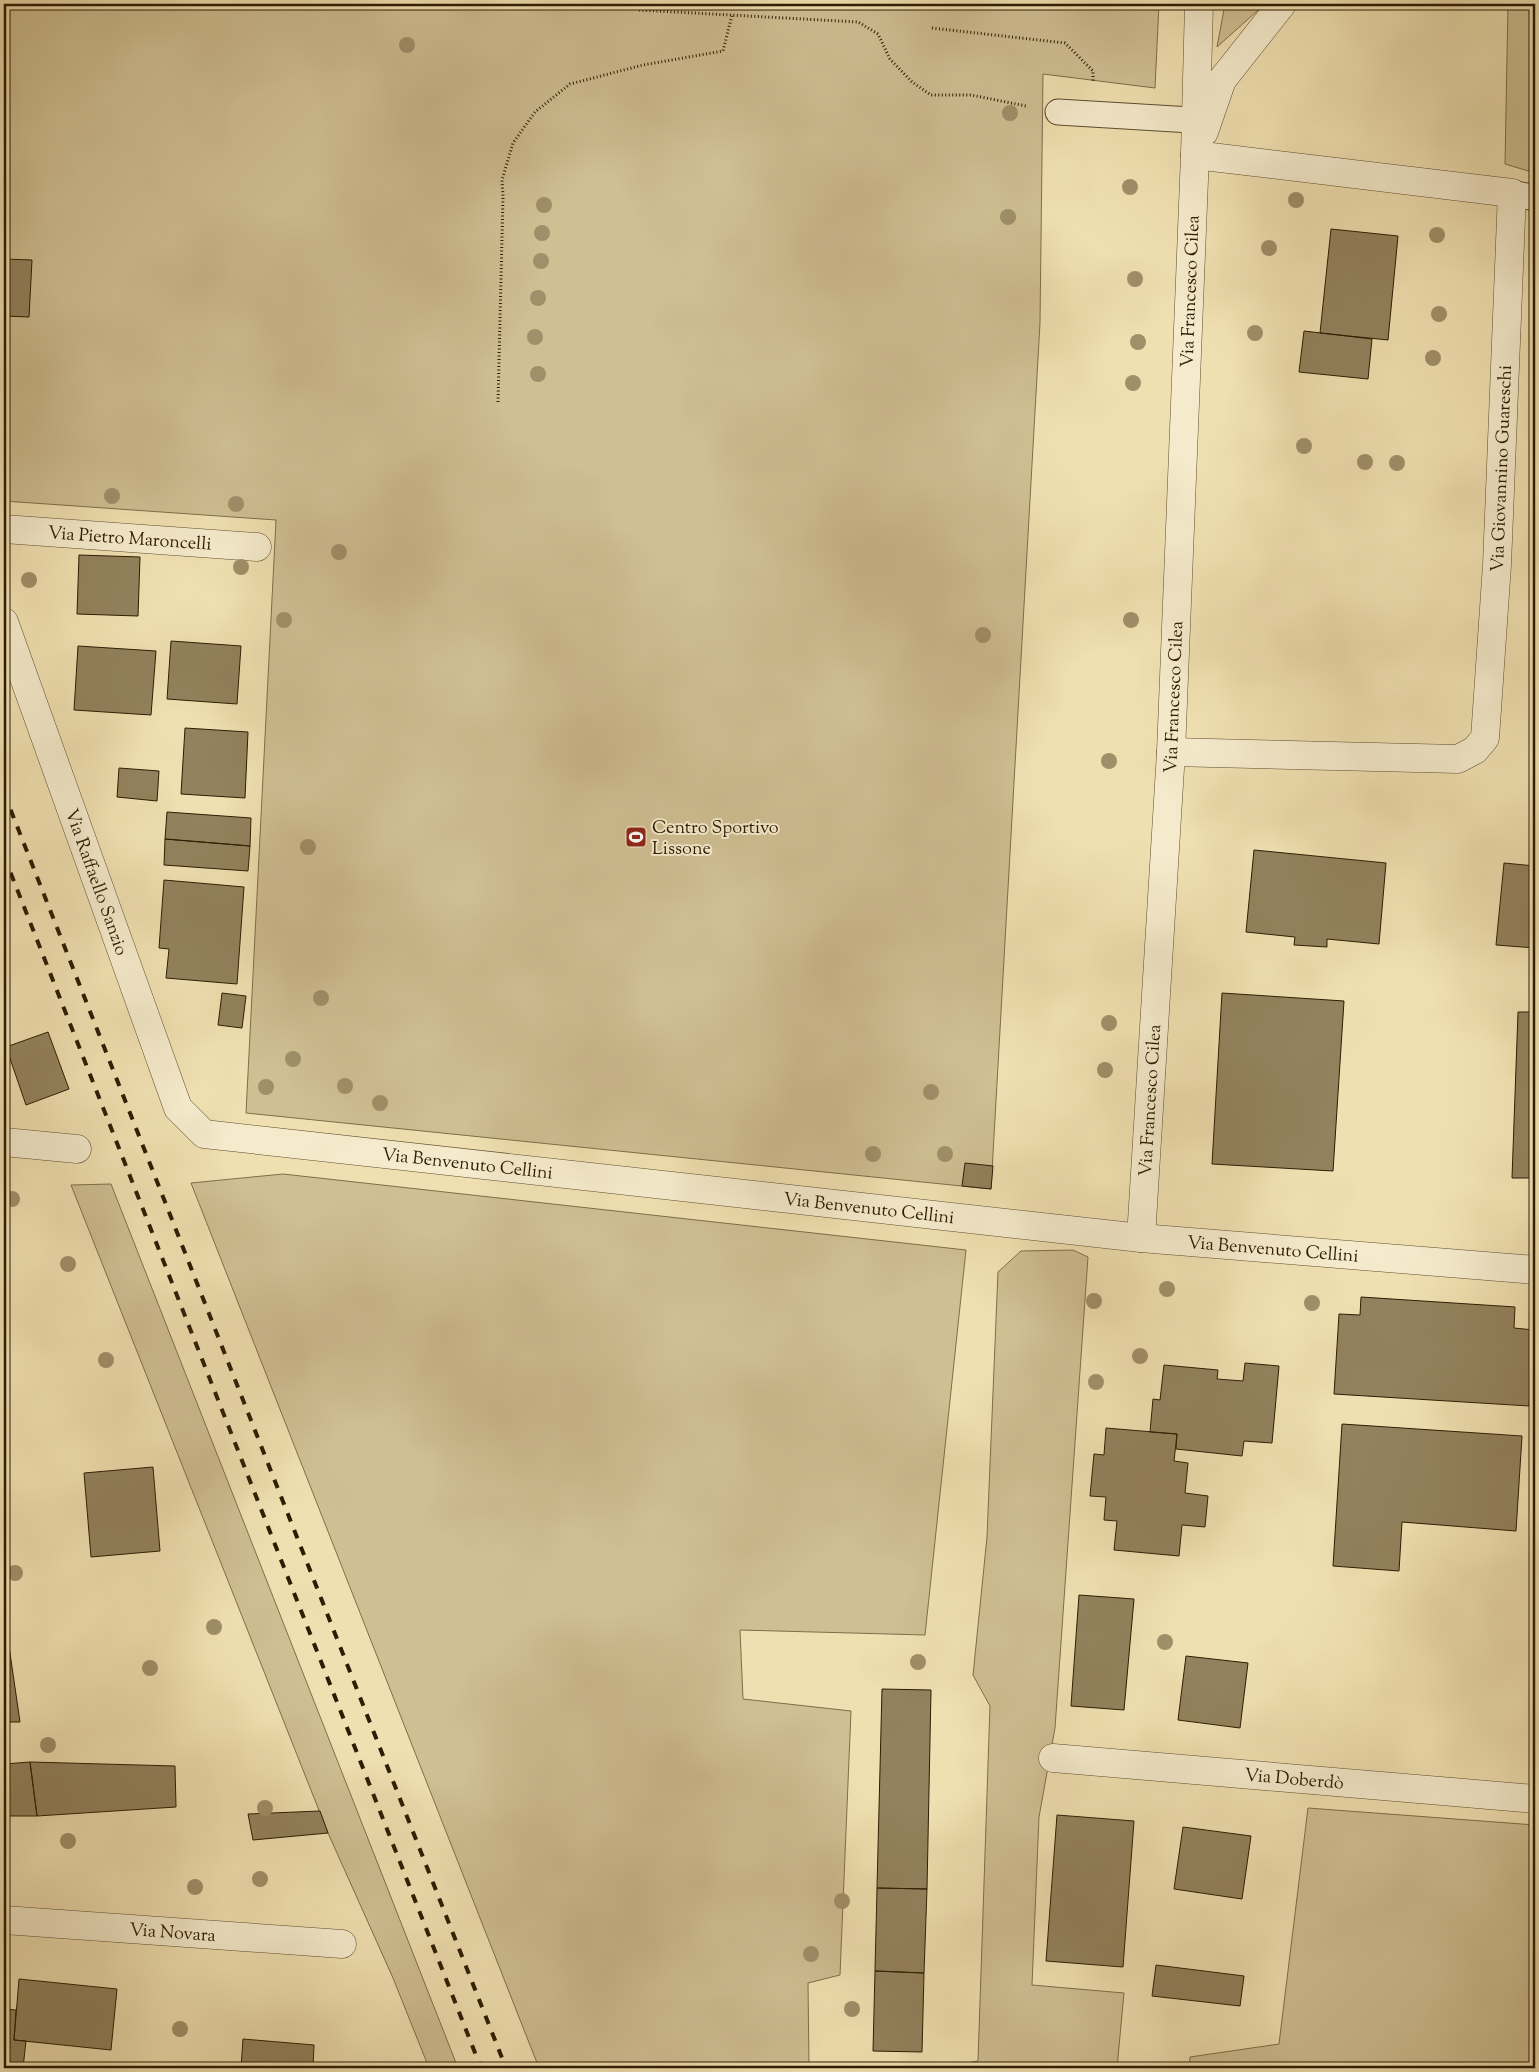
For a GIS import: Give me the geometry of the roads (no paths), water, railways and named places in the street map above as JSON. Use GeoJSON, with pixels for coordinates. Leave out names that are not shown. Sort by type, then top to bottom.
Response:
{"type":"FeatureCollection","features":[{"type":"Feature","properties":{"kind":"street","name":"Via Francesco Cilea"},"geometry":{"type":"LineString","coordinates":[[1141,1238],[1171,752],[1196,155],[1202,120],[1199,4]]}},
{"type":"Feature","properties":{"kind":"street","name":"Via Francesco Cilea"},"geometry":{"type":"LineString","coordinates":[[1202,120],[1222,80],[1282,4]]}},
{"type":"Feature","properties":{"kind":"street","name":"Via Giovannino Guareschi"},"geometry":{"type":"LineString","coordinates":[[1171,752],[1458,759],[1475,750],[1485,738],[1524,196],[1196,155]]}},
{"type":"Feature","properties":{"kind":"street","name":"Via Pietro Maroncelli"},"geometry":{"type":"LineString","coordinates":[[4,529],[257,547]]}},
{"type":"Feature","properties":{"kind":"street","name":"Via Raffaello Sanzio"},"geometry":{"type":"LineString","coordinates":[[4,622],[178,1108],[204,1134]]}},
{"type":"Feature","properties":{"kind":"street","name":"Via Benvenuto Cellini"},"geometry":{"type":"LineString","coordinates":[[204,1134],[1141,1238],[1535,1270]]}},
{"type":"Feature","properties":{"kind":"street"},"geometry":{"type":"LineString","coordinates":[[4,1142],[77,1149]]}},
{"type":"Feature","properties":{"kind":"street","name":"Via Doberdò"},"geometry":{"type":"LineString","coordinates":[[1054,1758],[1535,1799]]}},
{"type":"Feature","properties":{"kind":"street","name":"Via Novara"},"geometry":{"type":"LineString","coordinates":[[4,1920],[342,1944]]}},
{"type":"Feature","properties":{"kind":"lane"},"geometry":{"type":"LineString","coordinates":[[1058,112],[1202,120]]}},
{"type":"Feature","properties":{"kind":"railway"},"geometry":{"type":"LineString","coordinates":[[4,793],[506,2068]]}},
{"type":"Feature","properties":{"kind":"railway"},"geometry":{"type":"LineString","coordinates":[[4,856],[481,2068]]}},
{"type":"Feature","properties":{"kind":"place","name":"Centro Sportivo Lissone"},"geometry":{"type":"Point","coordinates":[636,837]}}]}
